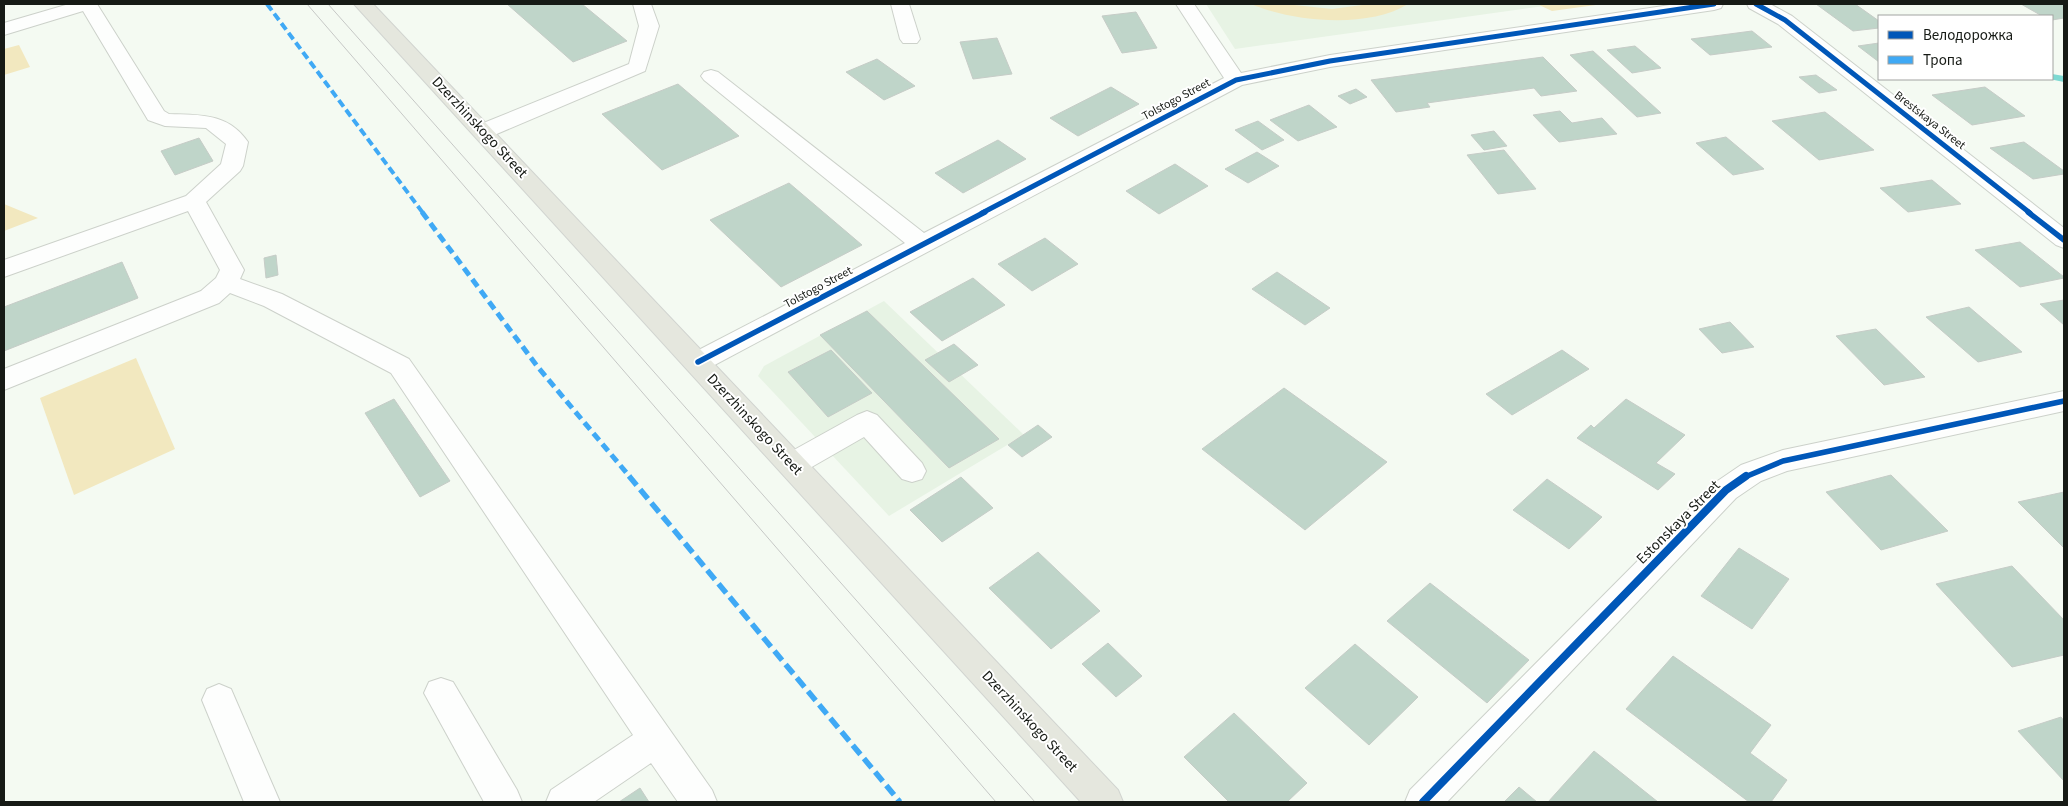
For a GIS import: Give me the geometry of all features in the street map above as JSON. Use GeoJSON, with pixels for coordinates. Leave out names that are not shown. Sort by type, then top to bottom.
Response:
{"type":"FeatureCollection","features":[{"type":"Feature","properties":{"kind":"main road","name":"Dzerzhinskogo Street"},"geometry":{"type":"LineString","coordinates":[[363,4],[484,131],[1105,802]]}},
{"type":"Feature","properties":{"kind":"street"},"geometry":{"type":"LineString","coordinates":[[4,30],[88,4],[156,115],[165,120],[212,122],[237,142],[232,166],[194,201],[4,269]]}},
{"type":"Feature","properties":{"kind":"street"},"geometry":{"type":"LineString","coordinates":[[484,131],[638,67],[649,26],[642,4]]}},
{"type":"Feature","properties":{"kind":"street"},"geometry":{"type":"LineString","coordinates":[[900,4],[910,39]]}},
{"type":"Feature","properties":{"kind":"street"},"geometry":{"type":"LineString","coordinates":[[1185,4],[1236,80]]}},
{"type":"Feature","properties":{"kind":"street","name":"Tolstogo Street"},"geometry":{"type":"LineString","coordinates":[[698,362],[1236,80],[1330,62],[1714,4]]}},
{"type":"Feature","properties":{"kind":"street","name":"Brestskaya Street"},"geometry":{"type":"LineString","coordinates":[[1756,4],[1785,20],[2064,240]]}},
{"type":"Feature","properties":{"kind":"street"},"geometry":{"type":"LineString","coordinates":[[711,76],[923,245]]}},
{"type":"Feature","properties":{"kind":"street"},"geometry":{"type":"LineString","coordinates":[[4,380],[210,297],[226,283],[232,270],[194,201]]}},
{"type":"Feature","properties":{"kind":"street"},"geometry":{"type":"LineString","coordinates":[[226,283],[273,300],[400,366],[698,802]]}},
{"type":"Feature","properties":{"kind":"street","name":"Estonskaya Street"},"geometry":{"type":"LineString","coordinates":[[1423,802],[1726,490],[1750,473],[1783,461],[2064,401]]}},
{"type":"Feature","properties":{"kind":"street"},"geometry":{"type":"LineString","coordinates":[[793,464],[867,422],[912,471]]}},
{"type":"Feature","properties":{"kind":"street"},"geometry":{"type":"LineString","coordinates":[[441,693],[504,802]]}},
{"type":"Feature","properties":{"kind":"street"},"geometry":{"type":"LineString","coordinates":[[218,700],[262,802]]}},
{"type":"Feature","properties":{"kind":"street"},"geometry":{"type":"LineString","coordinates":[[564,802],[656,740]]}},
{"type":"Feature","properties":{"kind":"shaded area"},"geometry":{"type":"Polygon","coordinates":[[[1206,4],[1559,4],[1235,49],[1206,4]]]}},
{"type":"Feature","properties":{"kind":"shaded area"},"geometry":{"type":"Polygon","coordinates":[[[1251,4],[1285,4],[1332,9],[1370,4],[1408,4],[1391,12],[1373,17],[1352,20],[1330,20],[1288,15],[1251,4]]]}},
{"type":"Feature","properties":{"kind":"shaded area"},"geometry":{"type":"Polygon","coordinates":[[[1537,4],[1603,4],[1552,11],[1537,4]]]}},
{"type":"Feature","properties":{"kind":"shaded area"},"geometry":{"type":"Polygon","coordinates":[[[19,45],[30,67],[4,75],[4,49],[19,45]]]}},
{"type":"Feature","properties":{"kind":"shaded area"},"geometry":{"type":"Polygon","coordinates":[[[4,204],[38,218],[4,231],[4,204]]]}},
{"type":"Feature","properties":{"kind":"shaded area"},"geometry":{"type":"Polygon","coordinates":[[[884,301],[1024,435],[889,516],[758,376],[764,366],[884,301]]]}},
{"type":"Feature","properties":{"kind":"shaded area"},"geometry":{"type":"Polygon","coordinates":[[[136,358],[175,449],[74,495],[40,398],[136,358]]]}},
{"type":"Feature","properties":{"kind":"building"},"geometry":{"type":"Polygon","coordinates":[[[507,4],[582,4],[627,41],[573,62],[507,4]]]}},
{"type":"Feature","properties":{"kind":"building"},"geometry":{"type":"Polygon","coordinates":[[[1816,4],[1855,4],[1878,20],[1878,28],[1853,31],[1816,4]]]}},
{"type":"Feature","properties":{"kind":"building"},"geometry":{"type":"Polygon","coordinates":[[[2021,4],[2064,4],[2064,18],[2053,20],[2053,15],[2040,15],[2021,4]]]}},
{"type":"Feature","properties":{"kind":"building"},"geometry":{"type":"Polygon","coordinates":[[[1136,12],[1157,48],[1122,53],[1102,16],[1136,12]]]}},
{"type":"Feature","properties":{"kind":"building"},"geometry":{"type":"Polygon","coordinates":[[[1752,31],[1772,47],[1710,55],[1691,39],[1752,31]]]}},
{"type":"Feature","properties":{"kind":"building"},"geometry":{"type":"Polygon","coordinates":[[[997,38],[1012,74],[973,79],[960,42],[997,38]]]}},
{"type":"Feature","properties":{"kind":"building"},"geometry":{"type":"Polygon","coordinates":[[[1878,43],[1878,61],[1858,46],[1878,43]]]}},
{"type":"Feature","properties":{"kind":"building"},"geometry":{"type":"Polygon","coordinates":[[[1635,46],[1661,68],[1632,73],[1607,50],[1635,46]]]}},
{"type":"Feature","properties":{"kind":"building"},"geometry":{"type":"Polygon","coordinates":[[[1593,51],[1661,113],[1637,117],[1570,55],[1593,51]]]}},
{"type":"Feature","properties":{"kind":"building"},"geometry":{"type":"Polygon","coordinates":[[[1543,57],[1577,91],[1541,96],[1534,88],[1427,103],[1430,107],[1396,112],[1371,80],[1543,57]]]}},
{"type":"Feature","properties":{"kind":"building"},"geometry":{"type":"Polygon","coordinates":[[[877,59],[915,86],[884,100],[846,72],[877,59]]]}},
{"type":"Feature","properties":{"kind":"building"},"geometry":{"type":"Polygon","coordinates":[[[1816,75],[1837,90],[1819,93],[1799,77],[1816,75]]]}},
{"type":"Feature","properties":{"kind":"building"},"geometry":{"type":"Polygon","coordinates":[[[678,84],[739,136],[662,170],[602,114],[678,84]]]}},
{"type":"Feature","properties":{"kind":"building"},"geometry":{"type":"Polygon","coordinates":[[[1111,87],[1139,104],[1078,136],[1050,118],[1111,87]]]}},
{"type":"Feature","properties":{"kind":"building"},"geometry":{"type":"Polygon","coordinates":[[[1985,87],[2025,116],[1972,125],[1932,95],[1985,87]]]}},
{"type":"Feature","properties":{"kind":"building"},"geometry":{"type":"Polygon","coordinates":[[[1356,89],[1367,97],[1350,104],[1338,96],[1356,89]]]}},
{"type":"Feature","properties":{"kind":"building"},"geometry":{"type":"Polygon","coordinates":[[[1309,105],[1337,127],[1298,141],[1270,120],[1309,105]]]}},
{"type":"Feature","properties":{"kind":"building"},"geometry":{"type":"Polygon","coordinates":[[[1560,111],[1572,123],[1602,118],[1617,134],[1559,142],[1533,115],[1560,111]]]}},
{"type":"Feature","properties":{"kind":"building"},"geometry":{"type":"Polygon","coordinates":[[[1825,112],[1874,150],[1819,160],[1772,121],[1825,112]]]}},
{"type":"Feature","properties":{"kind":"building"},"geometry":{"type":"Polygon","coordinates":[[[1258,121],[1284,140],[1262,150],[1235,130],[1258,121]]]}},
{"type":"Feature","properties":{"kind":"building"},"geometry":{"type":"Polygon","coordinates":[[[1494,131],[1507,146],[1484,150],[1471,135],[1494,131]]]}},
{"type":"Feature","properties":{"kind":"building"},"geometry":{"type":"Polygon","coordinates":[[[1726,137],[1764,169],[1733,175],[1696,143],[1726,137]]]}},
{"type":"Feature","properties":{"kind":"building"},"geometry":{"type":"Polygon","coordinates":[[[199,138],[213,161],[175,175],[161,151],[199,138]]]}},
{"type":"Feature","properties":{"kind":"building"},"geometry":{"type":"Polygon","coordinates":[[[998,140],[1026,159],[963,193],[935,173],[998,140]]]}},
{"type":"Feature","properties":{"kind":"building"},"geometry":{"type":"Polygon","coordinates":[[[2024,142],[2064,171],[2064,174],[2033,179],[1990,148],[2024,142]]]}},
{"type":"Feature","properties":{"kind":"building"},"geometry":{"type":"Polygon","coordinates":[[[1504,150],[1536,189],[1498,194],[1467,155],[1504,150]]]}},
{"type":"Feature","properties":{"kind":"building"},"geometry":{"type":"Polygon","coordinates":[[[1257,152],[1279,166],[1248,183],[1225,169],[1257,152]]]}},
{"type":"Feature","properties":{"kind":"building"},"geometry":{"type":"Polygon","coordinates":[[[1175,164],[1208,186],[1159,214],[1126,191],[1175,164]]]}},
{"type":"Feature","properties":{"kind":"building"},"geometry":{"type":"Polygon","coordinates":[[[1932,180],[1961,204],[1908,212],[1880,188],[1932,180]]]}},
{"type":"Feature","properties":{"kind":"building"},"geometry":{"type":"Polygon","coordinates":[[[789,183],[862,245],[781,287],[710,220],[789,183]]]}},
{"type":"Feature","properties":{"kind":"building"},"geometry":{"type":"Polygon","coordinates":[[[1045,238],[1078,264],[1032,291],[998,264],[1045,238]]]}},
{"type":"Feature","properties":{"kind":"building"},"geometry":{"type":"Polygon","coordinates":[[[2020,242],[2064,278],[2020,287],[1975,250],[2020,242]]]}},
{"type":"Feature","properties":{"kind":"building"},"geometry":{"type":"Polygon","coordinates":[[[276,255],[278,275],[266,278],[264,258],[276,255]]]}},
{"type":"Feature","properties":{"kind":"building"},"geometry":{"type":"Polygon","coordinates":[[[122,262],[138,298],[4,351],[4,307],[122,262]]]}},
{"type":"Feature","properties":{"kind":"building"},"geometry":{"type":"Polygon","coordinates":[[[1277,272],[1330,308],[1305,325],[1252,289],[1277,272]]]}},
{"type":"Feature","properties":{"kind":"building"},"geometry":{"type":"Polygon","coordinates":[[[973,278],[1005,305],[942,341],[910,312],[973,278]]]}},
{"type":"Feature","properties":{"kind":"building"},"geometry":{"type":"Polygon","coordinates":[[[2064,300],[2064,325],[2040,304],[2064,300]]]}},
{"type":"Feature","properties":{"kind":"building"},"geometry":{"type":"Polygon","coordinates":[[[1969,307],[2022,352],[1978,362],[1926,317],[1969,307]]]}},
{"type":"Feature","properties":{"kind":"building"},"geometry":{"type":"Polygon","coordinates":[[[867,311],[999,439],[949,468],[820,335],[867,311]]]}},
{"type":"Feature","properties":{"kind":"building"},"geometry":{"type":"Polygon","coordinates":[[[1730,322],[1754,347],[1722,353],[1699,329],[1730,322]]]}},
{"type":"Feature","properties":{"kind":"building"},"geometry":{"type":"Polygon","coordinates":[[[1876,329],[1925,377],[1884,385],[1836,336],[1876,329]]]}},
{"type":"Feature","properties":{"kind":"building"},"geometry":{"type":"Polygon","coordinates":[[[954,344],[978,365],[949,382],[925,360],[954,344]]]}},
{"type":"Feature","properties":{"kind":"building"},"geometry":{"type":"Polygon","coordinates":[[[831,350],[872,393],[828,417],[788,372],[831,350]]]}},
{"type":"Feature","properties":{"kind":"building"},"geometry":{"type":"Polygon","coordinates":[[[1562,350],[1589,369],[1512,415],[1486,394],[1562,350]]]}},
{"type":"Feature","properties":{"kind":"building"},"geometry":{"type":"Polygon","coordinates":[[[1284,388],[1387,462],[1305,530],[1202,449],[1284,388]]]}},
{"type":"Feature","properties":{"kind":"building"},"geometry":{"type":"Polygon","coordinates":[[[394,399],[450,481],[420,497],[365,413],[394,399]]]}},
{"type":"Feature","properties":{"kind":"building"},"geometry":{"type":"Polygon","coordinates":[[[1626,399],[1685,435],[1656,463],[1675,474],[1658,490],[1577,438],[1591,425],[1594,428],[1626,399]]]}},
{"type":"Feature","properties":{"kind":"building"},"geometry":{"type":"Polygon","coordinates":[[[1038,425],[1052,437],[1022,457],[1008,445],[1038,425]]]}},
{"type":"Feature","properties":{"kind":"building"},"geometry":{"type":"Polygon","coordinates":[[[1891,475],[1948,531],[1881,550],[1826,492],[1891,475]]]}},
{"type":"Feature","properties":{"kind":"building"},"geometry":{"type":"Polygon","coordinates":[[[961,477],[993,508],[942,542],[910,510],[961,477]]]}},
{"type":"Feature","properties":{"kind":"building"},"geometry":{"type":"Polygon","coordinates":[[[1547,479],[1602,517],[1569,549],[1513,510],[1547,479]]]}},
{"type":"Feature","properties":{"kind":"building"},"geometry":{"type":"Polygon","coordinates":[[[2064,492],[2064,548],[2018,502],[2064,492]]]}},
{"type":"Feature","properties":{"kind":"building"},"geometry":{"type":"Polygon","coordinates":[[[1739,548],[1789,579],[1752,629],[1701,596],[1739,548]]]}},
{"type":"Feature","properties":{"kind":"building"},"geometry":{"type":"Polygon","coordinates":[[[1038,552],[1100,611],[1051,649],[989,588],[1038,552]]]}},
{"type":"Feature","properties":{"kind":"building"},"geometry":{"type":"Polygon","coordinates":[[[2012,566],[2064,620],[2064,655],[2012,667],[1936,584],[2012,566]]]}},
{"type":"Feature","properties":{"kind":"building"},"geometry":{"type":"Polygon","coordinates":[[[1430,583],[1529,660],[1487,703],[1387,621],[1430,583]]]}},
{"type":"Feature","properties":{"kind":"building"},"geometry":{"type":"Polygon","coordinates":[[[1108,643],[1142,676],[1116,697],[1082,664],[1108,643]]]}},
{"type":"Feature","properties":{"kind":"building"},"geometry":{"type":"Polygon","coordinates":[[[1355,644],[1418,697],[1369,745],[1305,688],[1355,644]]]}},
{"type":"Feature","properties":{"kind":"building"},"geometry":{"type":"Polygon","coordinates":[[[1673,656],[1771,725],[1750,753],[1787,780],[1771,802],[1749,802],[1626,709],[1673,656]]]}},
{"type":"Feature","properties":{"kind":"building"},"geometry":{"type":"Polygon","coordinates":[[[1234,713],[1307,783],[1287,802],[1229,802],[1184,757],[1234,713]]]}},
{"type":"Feature","properties":{"kind":"building"},"geometry":{"type":"Polygon","coordinates":[[[2061,717],[2064,721],[2064,781],[2018,731],[2061,717]]]}},
{"type":"Feature","properties":{"kind":"building"},"geometry":{"type":"Polygon","coordinates":[[[1594,751],[1658,802],[1548,802],[1594,751]]]}},
{"type":"Feature","properties":{"kind":"building"},"geometry":{"type":"Polygon","coordinates":[[[1519,787],[1537,802],[1504,802],[1519,787]]]}},
{"type":"Feature","properties":{"kind":"building"},"geometry":{"type":"Polygon","coordinates":[[[640,788],[649,802],[619,802],[640,788]]]}},
{"type":"Feature","properties":{"kind":"waterway"},"geometry":{"type":"LineString","coordinates":[[2053,77],[2064,79]]}},
{"type":"Feature","properties":{"kind":"tram line"},"geometry":{"type":"LineString","coordinates":[[307,4],[996,802]]}},
{"type":"Feature","properties":{"kind":"tram line"},"geometry":{"type":"LineString","coordinates":[[328,4],[1035,802]]}},
{"type":"Feature","properties":{"kind":"marked path"},"geometry":{"type":"LineString","coordinates":[[267,4],[537,366],[900,802]]}},
{"type":"Feature","properties":{"kind":"cycle path"},"geometry":{"type":"LineString","coordinates":[[698,362],[1236,80],[1330,61],[1714,4]]}},
{"type":"Feature","properties":{"kind":"cycle path"},"geometry":{"type":"LineString","coordinates":[[1756,4],[1785,20],[2064,240]]}},
{"type":"Feature","properties":{"kind":"cycle path"},"geometry":{"type":"LineString","coordinates":[[1423,802],[1726,490],[1751,473],[1783,461],[2064,401]]}}]}
